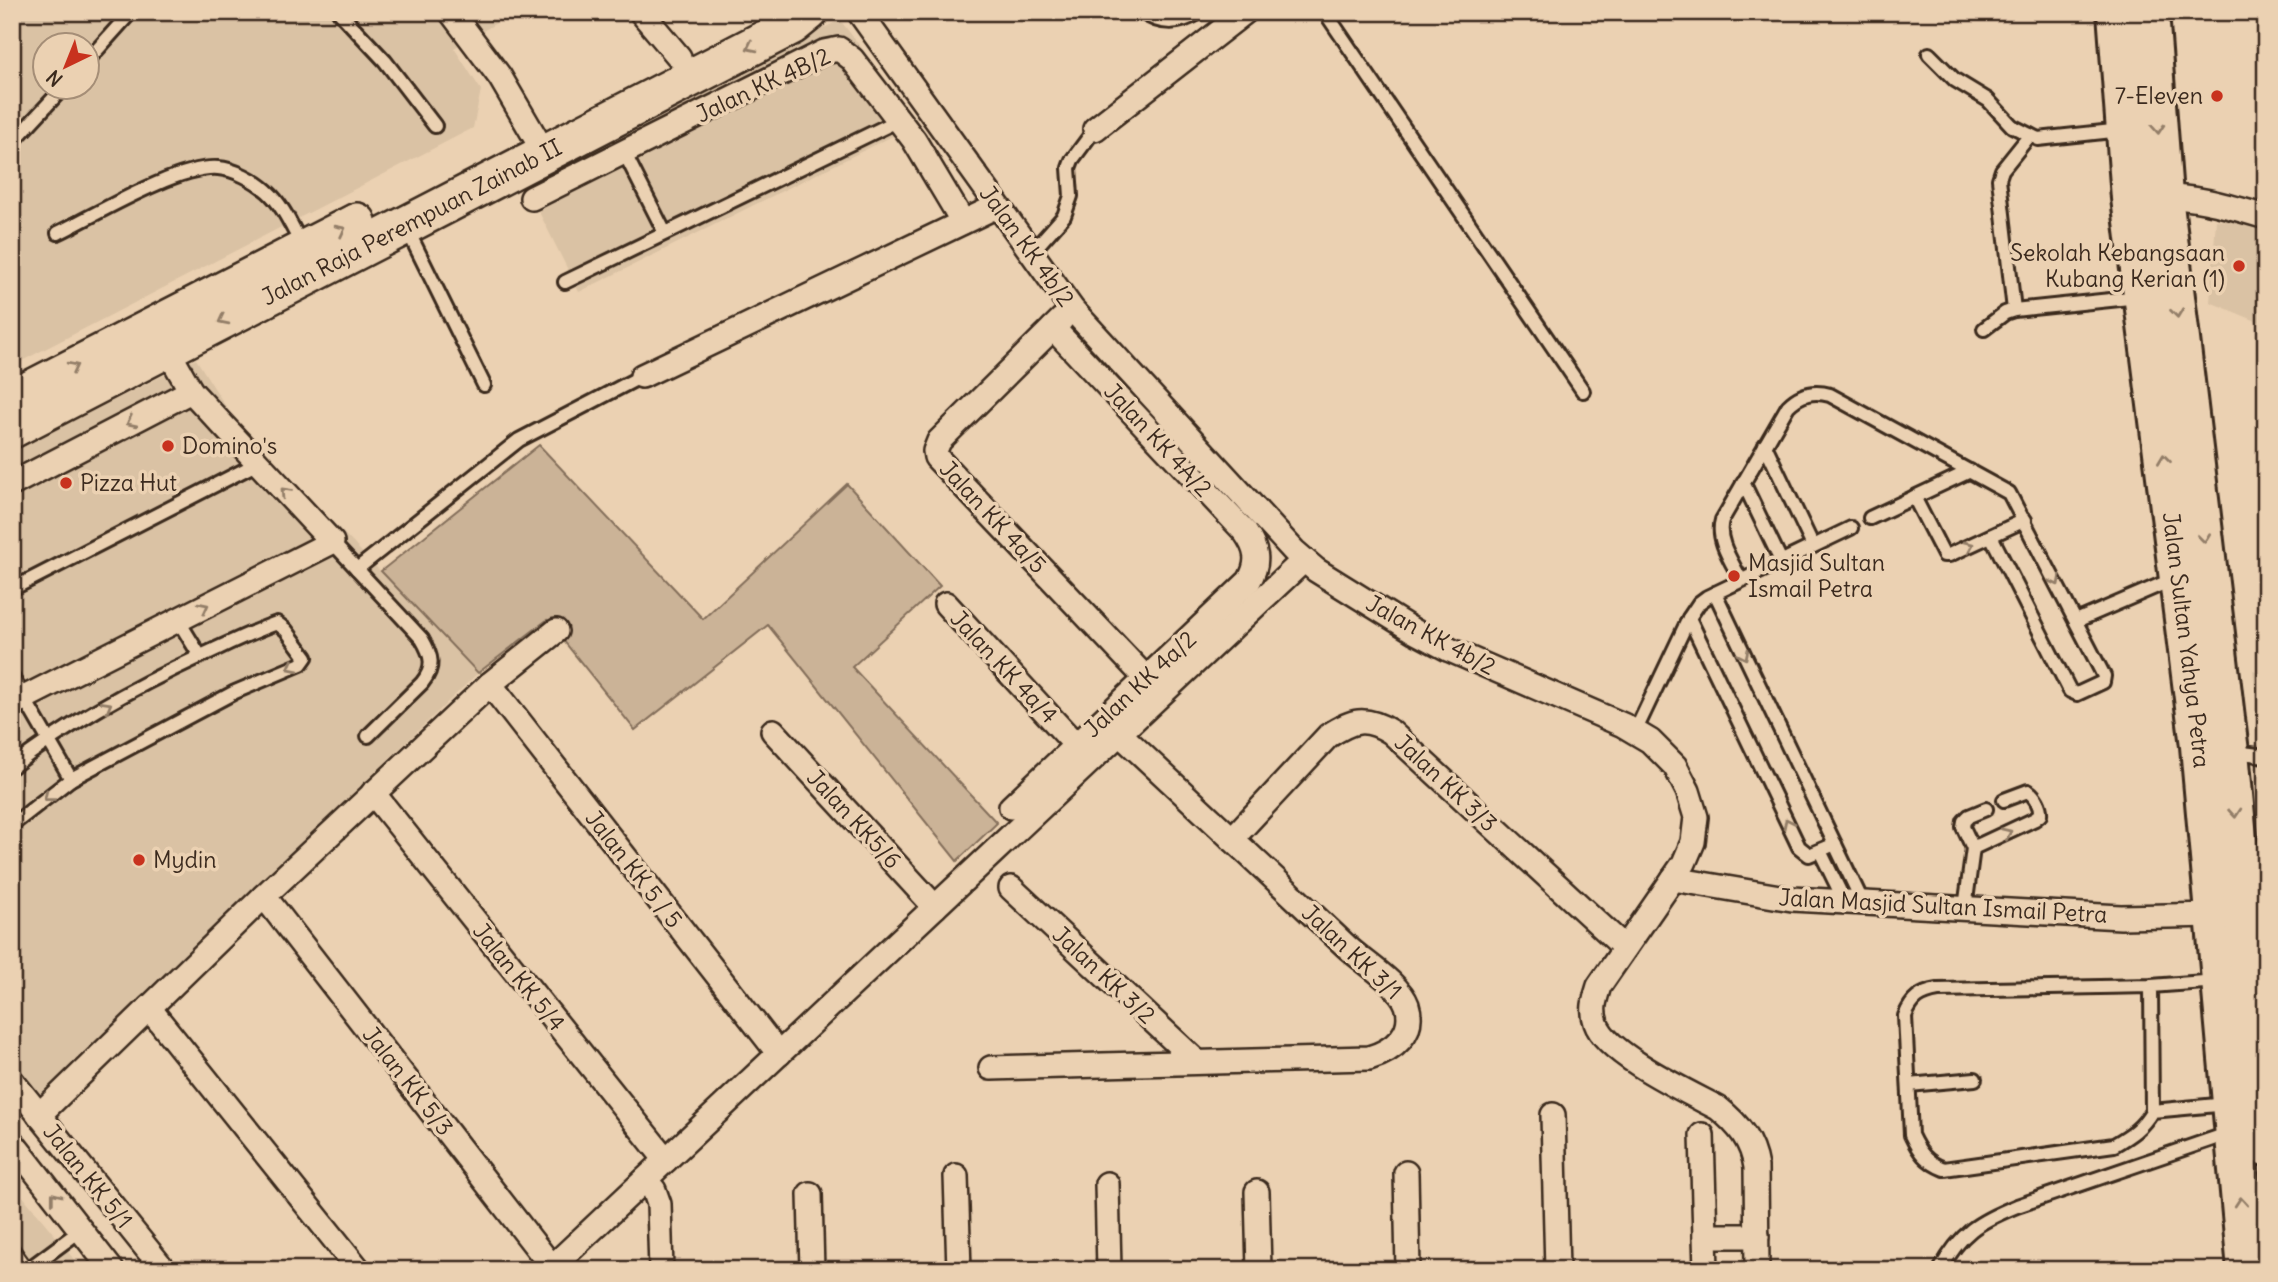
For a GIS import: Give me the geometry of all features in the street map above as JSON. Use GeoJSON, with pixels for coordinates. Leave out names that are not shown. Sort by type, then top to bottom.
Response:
{"type":"FeatureCollection","features":[{"type":"Feature","properties":{"kind":"highway","name":"Jalan Sultan Yahya Petra"},"geometry":{"type":"LineString","coordinates":[[2123,13],[2126,130],[2147,197],[2143,297],[2200,746],[2237,905],[2262,1055],[2244,1127]]}},
{"type":"Feature","properties":{"kind":"highway","name":"Jalan Sultan Yahya Petra"},"geometry":{"type":"LineString","coordinates":[[2123,13],[2147,197],[2247,754],[2237,905],[2221,981],[2244,1127],[2247,1270]]}},
{"type":"Feature","properties":{"kind":"main road","name":"Jalan Raja Perempuan Zainab II"},"geometry":{"type":"LineString","coordinates":[[12,429],[406,225],[679,57],[765,12]]}},
{"type":"Feature","properties":{"kind":"main road","name":"Jalan Raja Perempuan Zainab II"},"geometry":{"type":"LineString","coordinates":[[12,398],[304,249],[545,139],[616,136],[793,25],[809,12]]}},
{"type":"Feature","properties":{"kind":"street"},"geometry":{"type":"LineString","coordinates":[[451,12],[545,139]]}},
{"type":"Feature","properties":{"kind":"street"},"geometry":{"type":"LineString","coordinates":[[469,12],[515,72],[545,139]]}},
{"type":"Feature","properties":{"kind":"street"},"geometry":{"type":"LineString","coordinates":[[641,12],[679,57]]}},
{"type":"Feature","properties":{"kind":"street","name":"Jalan KK 4b/2"},"geometry":{"type":"LineString","coordinates":[[859,12],[1073,309],[1299,556],[1414,631],[1450,650],[1623,724],[1650,741],[1675,766],[1688,791],[1696,817],[1693,842],[1684,863],[1599,986],[1593,1005],[1596,1025],[1608,1042],[1622,1054],[1718,1108],[1746,1135],[1754,1152],[1756,1167],[1758,1270]]}},
{"type":"Feature","properties":{"kind":"street"},"geometry":{"type":"LineString","coordinates":[[1095,129],[1245,12]]}},
{"type":"Feature","properties":{"kind":"street","name":"Jalan KK 4B/2"},"geometry":{"type":"LineString","coordinates":[[532,198],[616,136],[831,49],[846,53],[899,120],[963,222]]}},
{"type":"Feature","properties":{"kind":"street"},"geometry":{"type":"LineString","coordinates":[[2147,197],[2184,196],[2266,217]]}},
{"type":"Feature","properties":{"kind":"street"},"geometry":{"type":"LineString","coordinates":[[642,376],[997,206]]}},
{"type":"Feature","properties":{"kind":"street","name":"Jalan KK 4a/5"},"geometry":{"type":"LineString","coordinates":[[1073,309],[939,441],[936,457],[1154,686]]}},
{"type":"Feature","properties":{"kind":"street","name":"Jalan KK 4A/2"},"geometry":{"type":"LineString","coordinates":[[1053,328],[1245,532],[1254,544],[1257,556]]}},
{"type":"Feature","properties":{"kind":"street"},"geometry":{"type":"LineString","coordinates":[[18,701],[332,542],[191,391],[167,349]]}},
{"type":"Feature","properties":{"kind":"street"},"geometry":{"type":"LineString","coordinates":[[12,484],[191,391]]}},
{"type":"Feature","properties":{"kind":"street"},"geometry":{"type":"LineString","coordinates":[[1257,556],[1299,556]]}},
{"type":"Feature","properties":{"kind":"street","name":"Jalan KK 4a/2"},"geometry":{"type":"LineString","coordinates":[[1012,807],[1083,753],[1154,686],[1249,581],[1255,570],[1257,556]]}},
{"type":"Feature","properties":{"kind":"street"},"geometry":{"type":"LineString","coordinates":[[550,1269],[935,907],[1083,753],[1120,734],[1154,686],[1299,556]]}},
{"type":"Feature","properties":{"kind":"street","name":"Jalan KK 4a/4"},"geometry":{"type":"LineString","coordinates":[[946,604],[1083,753]]}},
{"type":"Feature","properties":{"kind":"street"},"geometry":{"type":"LineString","coordinates":[[39,1115],[264,895],[490,684],[556,631]]}},
{"type":"Feature","properties":{"kind":"street","name":"Jalan KK 5 / 5"},"geometry":{"type":"LineString","coordinates":[[490,684],[779,1054]]}},
{"type":"Feature","properties":{"kind":"street","name":"Jalan KK 3/3"},"geometry":{"type":"LineString","coordinates":[[1232,839],[1328,736],[1343,726],[1360,721],[1376,722],[1391,732],[1625,948]]}},
{"type":"Feature","properties":{"kind":"street","name":"Jalan KK5/6"},"geometry":{"type":"LineString","coordinates":[[773,731],[935,907]]}},
{"type":"Feature","properties":{"kind":"street","name":"Jalan KK 3/1"},"geometry":{"type":"LineString","coordinates":[[990,1068],[1369,1058],[1384,1054],[1398,1044],[1407,1030],[1410,1016],[1406,1002],[1397,989],[1355,954],[1120,734]]}},
{"type":"Feature","properties":{"kind":"street","name":"Jalan KK 5/4"},"geometry":{"type":"LineString","coordinates":[[373,793],[666,1160]]}},
{"type":"Feature","properties":{"kind":"street","name":"Jalan Masjid Sultan Ismail Petra"},"geometry":{"type":"LineString","coordinates":[[1673,879],[1793,899],[2121,916],[2237,905]]}},
{"type":"Feature","properties":{"kind":"street","name":"Jalan KK 3/2"},"geometry":{"type":"LineString","coordinates":[[1011,888],[1197,1062]]}},
{"type":"Feature","properties":{"kind":"street","name":"Jalan KK 5/3"},"geometry":{"type":"LineString","coordinates":[[264,895],[550,1269]]}},
{"type":"Feature","properties":{"kind":"street"},"geometry":{"type":"LineString","coordinates":[[149,1008],[359,1270]]}},
{"type":"Feature","properties":{"kind":"street","name":"Jalan KK 5/1"},"geometry":{"type":"LineString","coordinates":[[12,1081],[164,1270]]}},
{"type":"Feature","properties":{"kind":"street"},"geometry":{"type":"LineString","coordinates":[[1553,1115],[1557,1270]]}},
{"type":"Feature","properties":{"kind":"street"},"geometry":{"type":"LineString","coordinates":[[1702,1135],[1706,1270]]}},
{"type":"Feature","properties":{"kind":"street"},"geometry":{"type":"LineString","coordinates":[[12,1142],[112,1270]]}},
{"type":"Feature","properties":{"kind":"street"},"geometry":{"type":"LineString","coordinates":[[1406,1173],[1408,1270]]}},
{"type":"Feature","properties":{"kind":"street"},"geometry":{"type":"LineString","coordinates":[[956,1175],[959,1270]]}},
{"type":"Feature","properties":{"kind":"street"},"geometry":{"type":"LineString","coordinates":[[645,1180],[654,1190],[659,1204],[660,1270]]}},
{"type":"Feature","properties":{"kind":"street"},"geometry":{"type":"LineString","coordinates":[[1107,1184],[1110,1270]]}},
{"type":"Feature","properties":{"kind":"street"},"geometry":{"type":"LineString","coordinates":[[1257,1192],[1259,1270]]}},
{"type":"Feature","properties":{"kind":"street"},"geometry":{"type":"LineString","coordinates":[[810,1194],[812,1270]]}},
{"type":"Feature","properties":{"kind":"street"},"geometry":{"type":"LineString","coordinates":[[1705,1236],[1757,1236]]}},
{"type":"Feature","properties":{"kind":"lane"},"geometry":{"type":"LineString","coordinates":[[102,44],[131,12]]}},
{"type":"Feature","properties":{"kind":"lane"},"geometry":{"type":"LineString","coordinates":[[340,12],[385,61],[435,126]]}},
{"type":"Feature","properties":{"kind":"lane"},"geometry":{"type":"LineString","coordinates":[[1142,12],[1150,18],[1173,23],[1186,20],[1200,12]]}},
{"type":"Feature","properties":{"kind":"lane"},"geometry":{"type":"LineString","coordinates":[[1325,12],[1583,391]]}},
{"type":"Feature","properties":{"kind":"lane"},"geometry":{"type":"LineString","coordinates":[[1929,54],[1955,80],[1988,100],[2012,127],[2030,135],[2046,139],[2126,130]]}},
{"type":"Feature","properties":{"kind":"lane"},"geometry":{"type":"LineString","coordinates":[[12,143],[49,102]]}},
{"type":"Feature","properties":{"kind":"lane"},"geometry":{"type":"LineString","coordinates":[[565,282],[899,120]]}},
{"type":"Feature","properties":{"kind":"lane"},"geometry":{"type":"LineString","coordinates":[[1031,253],[1064,216],[1071,195],[1069,168],[1095,129]]}},
{"type":"Feature","properties":{"kind":"lane"},"geometry":{"type":"LineString","coordinates":[[2014,310],[1998,179],[2030,135]]}},
{"type":"Feature","properties":{"kind":"lane"},"geometry":{"type":"LineString","coordinates":[[616,136],[665,233]]}},
{"type":"Feature","properties":{"kind":"lane"},"geometry":{"type":"LineString","coordinates":[[58,233],[180,174],[220,168],[247,177],[267,191],[282,208],[304,249]]}},
{"type":"Feature","properties":{"kind":"lane"},"geometry":{"type":"LineString","coordinates":[[406,225],[484,385]]}},
{"type":"Feature","properties":{"kind":"lane"},"geometry":{"type":"LineString","coordinates":[[1984,329],[2005,313],[2014,310],[2143,297]]}},
{"type":"Feature","properties":{"kind":"lane"},"geometry":{"type":"LineString","coordinates":[[357,569],[519,440],[642,376]]}},
{"type":"Feature","properties":{"kind":"lane"},"geometry":{"type":"LineString","coordinates":[[1741,580],[1721,539],[1719,529],[1722,520],[1783,413],[1794,401],[1806,394],[1822,393],[1837,398],[2010,493],[2105,678],[2101,683],[2074,694],[2070,691],[1991,536]]}},
{"type":"Feature","properties":{"kind":"lane"},"geometry":{"type":"LineString","coordinates":[[1765,445],[1812,546]]}},
{"type":"Feature","properties":{"kind":"lane"},"geometry":{"type":"LineString","coordinates":[[12,589],[258,463]]}},
{"type":"Feature","properties":{"kind":"lane"},"geometry":{"type":"LineString","coordinates":[[1870,519],[1970,471]]}},
{"type":"Feature","properties":{"kind":"lane"},"geometry":{"type":"LineString","coordinates":[[1744,482],[1781,561]]}},
{"type":"Feature","properties":{"kind":"lane"},"geometry":{"type":"LineString","coordinates":[[1914,497],[1944,555],[2025,520]]}},
{"type":"Feature","properties":{"kind":"lane"},"geometry":{"type":"LineString","coordinates":[[1635,732],[1689,618],[1699,603],[1851,528]]}},
{"type":"Feature","properties":{"kind":"lane"},"geometry":{"type":"LineString","coordinates":[[332,542],[422,639],[432,664],[422,683],[368,736]]}},
{"type":"Feature","properties":{"kind":"lane"},"geometry":{"type":"LineString","coordinates":[[2076,621],[2179,577]]}},
{"type":"Feature","properties":{"kind":"lane"},"geometry":{"type":"LineString","coordinates":[[1715,593],[1835,844],[1854,903]]}},
{"type":"Feature","properties":{"kind":"lane"},"geometry":{"type":"LineString","coordinates":[[1689,618],[1800,848],[1809,855],[1835,844]]}},
{"type":"Feature","properties":{"kind":"lane"},"geometry":{"type":"LineString","coordinates":[[178,620],[200,656]]}},
{"type":"Feature","properties":{"kind":"lane"},"geometry":{"type":"LineString","coordinates":[[12,767],[48,740],[164,673],[257,630],[277,623],[286,630],[306,657],[301,664],[235,692],[71,779],[12,825]]}},
{"type":"Feature","properties":{"kind":"lane"},"geometry":{"type":"LineString","coordinates":[[12,677],[18,701],[48,740],[71,779]]}},
{"type":"Feature","properties":{"kind":"lane"},"geometry":{"type":"LineString","coordinates":[[1973,848],[2035,820],[2040,815],[2037,802],[2028,791],[2004,800]]}},
{"type":"Feature","properties":{"kind":"lane"},"geometry":{"type":"LineString","coordinates":[[1965,908],[1973,848],[1963,827],[1964,821],[1986,808]]}},
{"type":"Feature","properties":{"kind":"lane"},"geometry":{"type":"LineString","coordinates":[[1820,851],[1854,903]]}},
{"type":"Feature","properties":{"kind":"lane"},"geometry":{"type":"LineString","coordinates":[[2151,986],[2152,1111],[2143,1126],[2114,1145],[1944,1169],[1931,1164],[1919,1151],[1911,1135],[1905,1016],[1911,1002],[1923,993],[1938,990],[2151,986],[2221,981]]}},
{"type":"Feature","properties":{"kind":"lane"},"geometry":{"type":"LineString","coordinates":[[1909,1085],[1975,1079]]}},
{"type":"Feature","properties":{"kind":"lane"},"geometry":{"type":"LineString","coordinates":[[2152,1111],[2244,1127]]}},
{"type":"Feature","properties":{"kind":"lane"},"geometry":{"type":"LineString","coordinates":[[1940,1270],[1948,1254],[1967,1232],[1989,1218],[2244,1127]]}},
{"type":"Feature","properties":{"kind":"lane"},"geometry":{"type":"LineString","coordinates":[[12,1249],[27,1270],[81,1230]]}},
{"type":"Feature","properties":{"kind":"shaded area"},"geometry":{"type":"Polygon","coordinates":[[[12,12],[515,12],[454,48],[481,90],[473,128],[12,366],[12,12]]]}},
{"type":"Feature","properties":{"kind":"shaded area"},"geometry":{"type":"Polygon","coordinates":[[[840,20],[919,123],[579,292],[522,178],[840,20]]]}},
{"type":"Feature","properties":{"kind":"shaded area","name":"Sekolah Kebangsaan Kubang Kerian (1)"},"geometry":{"type":"Polygon","coordinates":[[[2216,220],[2237,222],[2266,231],[2266,325],[2210,302],[2216,220]]]}},
{"type":"Feature","properties":{"kind":"shaded area"},"geometry":{"type":"Polygon","coordinates":[[[196,359],[233,418],[478,673],[12,1122],[12,452],[196,359]]]}},
{"type":"Feature","properties":{"kind":"shaded area"},"geometry":{"type":"Polygon","coordinates":[[[539,445],[703,619],[847,484],[940,586],[852,667],[997,823],[957,861],[768,625],[635,730],[547,620],[478,673],[381,571],[539,445]]]}},
{"type":"Feature","properties":{"kind":"shaded area"},"geometry":{"type":"Polygon","coordinates":[[[2253,670],[2266,675],[2266,807],[2253,670]]]}},
{"type":"Feature","properties":{"kind":"shaded area"},"geometry":{"type":"Polygon","coordinates":[[[12,1183],[62,1244],[82,1270],[12,1270],[12,1183]]]}},
{"type":"Feature","properties":{"kind":"place","name":"7-Eleven"},"geometry":{"type":"Point","coordinates":[2217,96]}},
{"type":"Feature","properties":{"kind":"place","name":"Sekolah Kebangsaan Kubang Kerian (1)"},"geometry":{"type":"Point","coordinates":[2239,266]}},
{"type":"Feature","properties":{"kind":"place","name":"Domino's"},"geometry":{"type":"Point","coordinates":[168,446]}},
{"type":"Feature","properties":{"kind":"place","name":"Pizza Hut"},"geometry":{"type":"Point","coordinates":[66,483]}},
{"type":"Feature","properties":{"kind":"place","name":"Masjid Sultan Ismail Petra"},"geometry":{"type":"Point","coordinates":[1734,576]}},
{"type":"Feature","properties":{"kind":"place","name":"Mydin"},"geometry":{"type":"Point","coordinates":[139,860]}}]}
